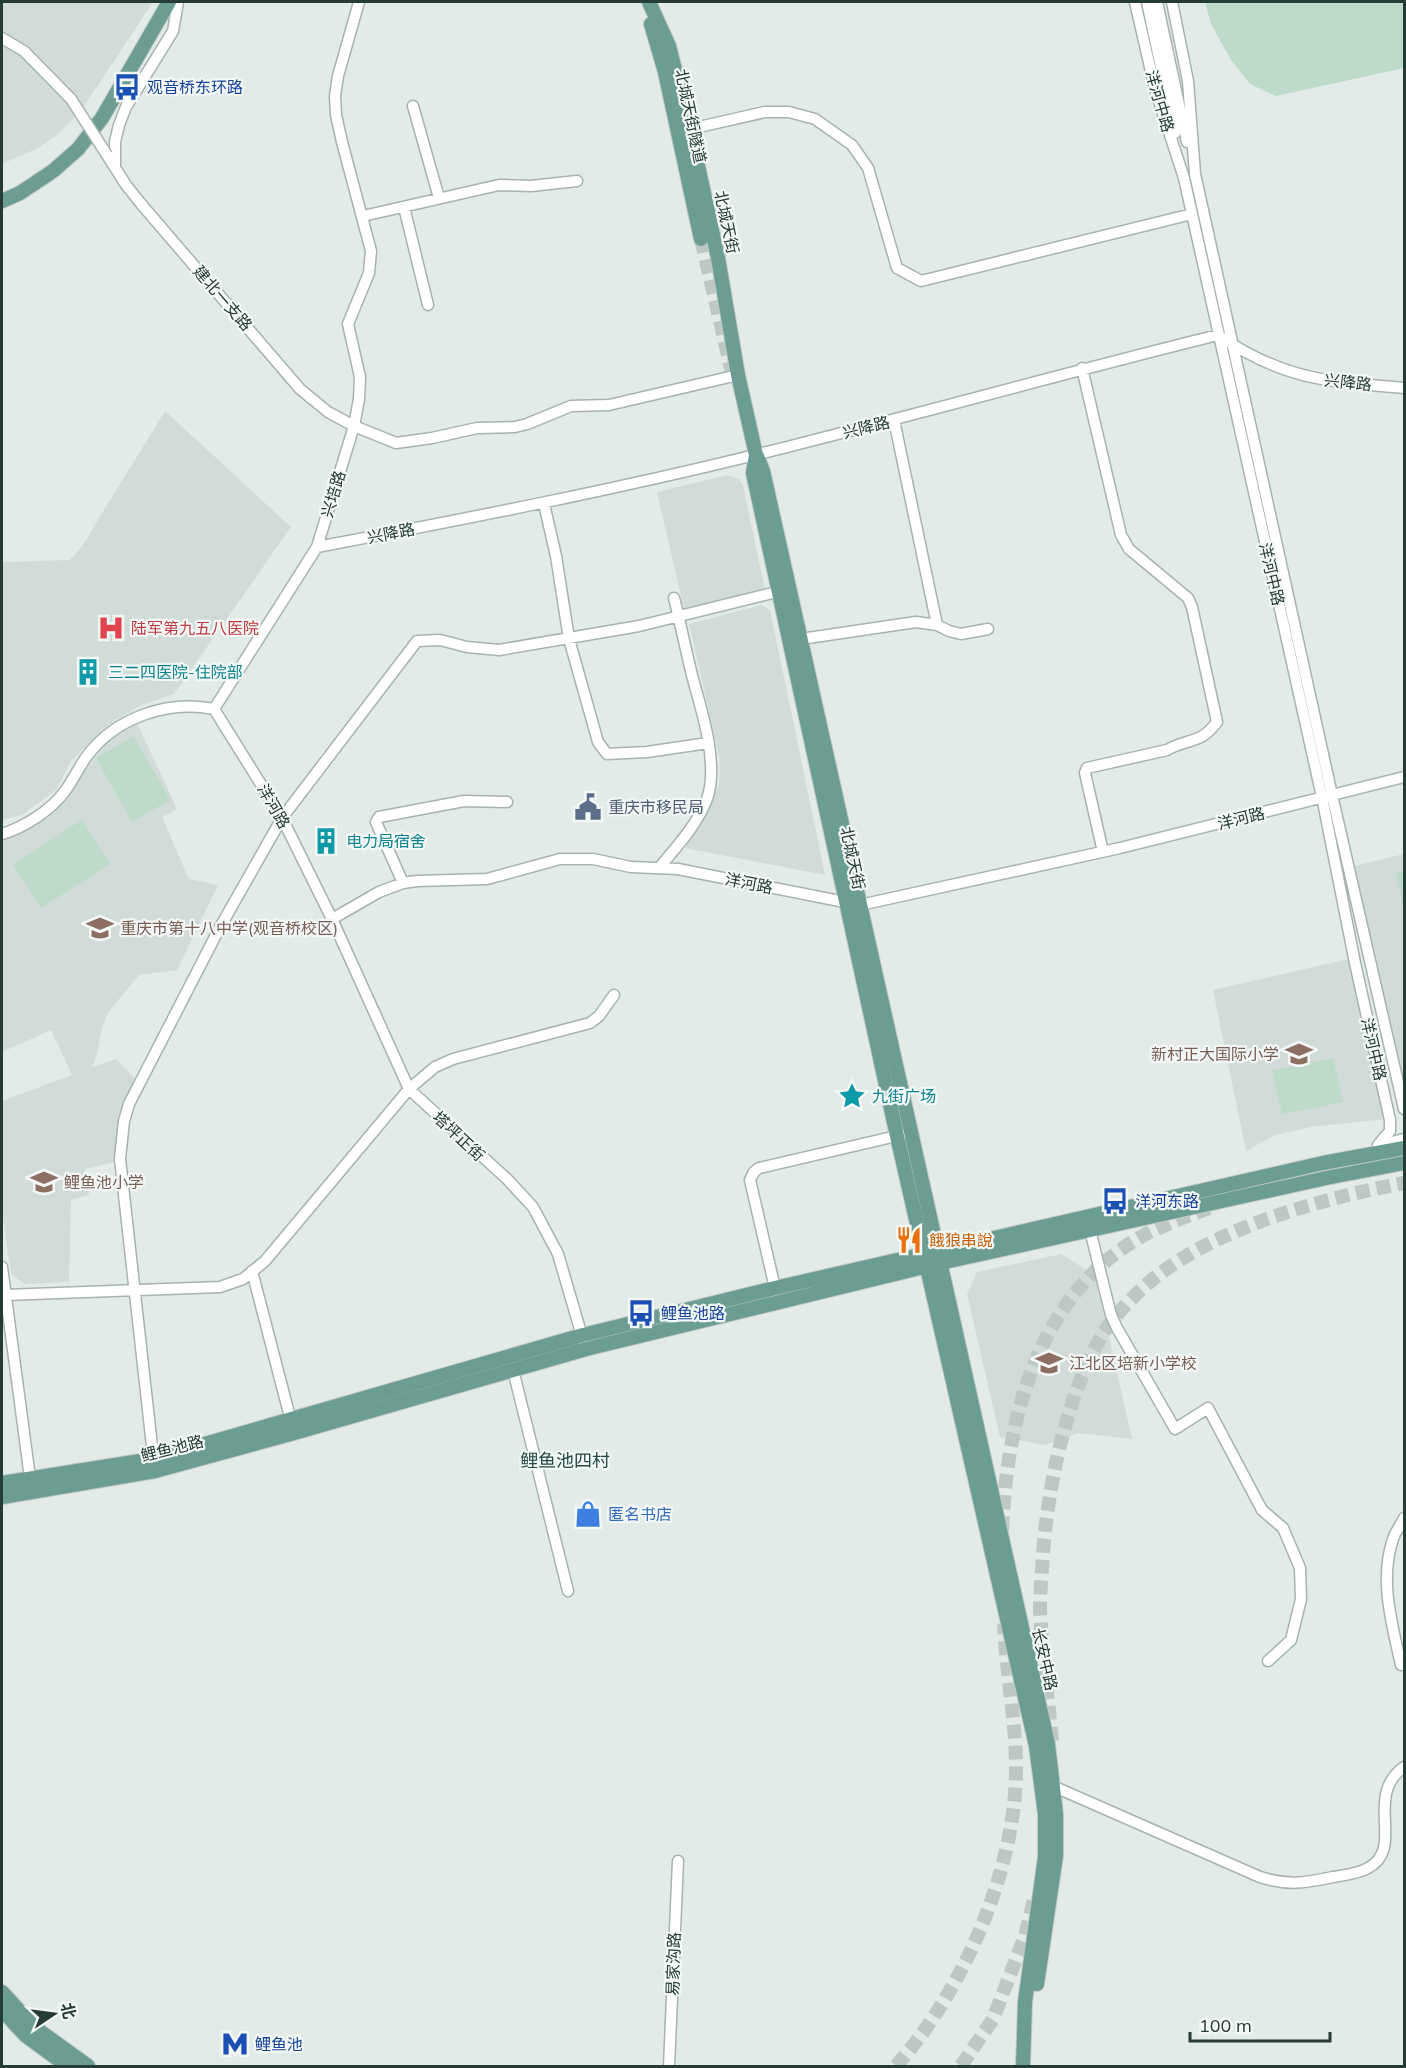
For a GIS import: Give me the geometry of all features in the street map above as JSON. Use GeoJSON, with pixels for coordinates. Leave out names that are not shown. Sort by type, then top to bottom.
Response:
{"type":"FeatureCollection","features":[{"type":"Feature","properties":{"kind":"main road"},"geometry":{"type":"LineString","coordinates":[[2,201],[20,193],[45,176],[78,149],[102,118],[168,2]]}},
{"type":"Feature","properties":{"kind":"main road","name":"北城天街"},"geometry":{"type":"LineString","coordinates":[[647,2],[669,46],[690,129],[718,258],[738,375],[756,455],[753,473],[785,590],[860,905],[904,1135]]}},
{"type":"Feature","properties":{"kind":"main road","name":"北城天街隧道"},"geometry":{"type":"LineString","coordinates":[[647,2],[701,239]]}},
{"type":"Feature","properties":{"kind":"main road","name":"北城天街"},"geometry":{"type":"LineString","coordinates":[[796,640],[846,903],[904,1135],[932,1259]]}},
{"type":"Feature","properties":{"kind":"main road"},"geometry":{"type":"LineString","coordinates":[[932,1259],[1323,1162],[1404,1148]]}},
{"type":"Feature","properties":{"kind":"main road"},"geometry":{"type":"LineString","coordinates":[[932,1259],[1090,1230],[1315,1180],[1404,1163]]}},
{"type":"Feature","properties":{"kind":"main road","name":"鲤鱼池路"},"geometry":{"type":"LineString","coordinates":[[293,1426],[513,1370],[584,1342],[932,1259]]}},
{"type":"Feature","properties":{"kind":"main road","name":"鲤鱼池路"},"geometry":{"type":"LineString","coordinates":[[2,1497],[154,1465],[775,1288],[932,1259]]}},
{"type":"Feature","properties":{"kind":"main road","name":"长安中路"},"geometry":{"type":"LineString","coordinates":[[932,1259],[1010,1629],[1036,1746],[1048,1784],[1056,1856],[1035,2001],[1032,2067]]}},
{"type":"Feature","properties":{"kind":"main road","name":"鲤鱼池路"},"geometry":{"type":"LineString","coordinates":[[2,1483],[154,1465]]}},
{"type":"Feature","properties":{"kind":"main road","name":"长安中路"},"geometry":{"type":"LineString","coordinates":[[1023,2067],[1025,2002],[1045,1857],[1048,1784]]}},
{"type":"Feature","properties":{"kind":"main road"},"geometry":{"type":"LineString","coordinates":[[2,1992],[68,2062]]}},
{"type":"Feature","properties":{"kind":"main road"},"geometry":{"type":"LineString","coordinates":[[2,2010],[25,2035],[68,2062],[88,2067]]}},
{"type":"Feature","properties":{"kind":"street"},"geometry":{"type":"LineString","coordinates":[[115,168],[115,142],[119,125],[126,107],[173,31],[178,2]]}},
{"type":"Feature","properties":{"kind":"street","name":"兴培路"},"geometry":{"type":"LineString","coordinates":[[214,709],[317,547],[354,426],[361,388],[359,368],[348,324],[372,260],[363,216],[342,142],[336,115],[335,96],[338,76],[359,2]]}},
{"type":"Feature","properties":{"kind":"street","name":"洋河中路"},"geometry":{"type":"LineString","coordinates":[[1135,2],[1155,89],[1184,178],[1218,335],[1404,1109]]}},
{"type":"Feature","properties":{"kind":"street"},"geometry":{"type":"LineString","coordinates":[[1147,2],[1184,178]]}},
{"type":"Feature","properties":{"kind":"street"},"geometry":{"type":"LineString","coordinates":[[1156,2],[1195,174]]}},
{"type":"Feature","properties":{"kind":"street","name":"洋河中路"},"geometry":{"type":"LineString","coordinates":[[1172,2],[1188,81],[1195,174],[1327,796],[1355,963],[1390,1120],[1390,1131],[1378,1145]]}},
{"type":"Feature","properties":{"kind":"street","name":"建北一支路"},"geometry":{"type":"LineString","coordinates":[[2,38],[24,51],[70,99],[142,205],[300,389],[328,412],[354,426],[390,442],[405,443],[477,428],[515,427],[570,406],[609,405],[738,375]]}},
{"type":"Feature","properties":{"kind":"street"},"geometry":{"type":"LineString","coordinates":[[413,106],[439,198]]}},
{"type":"Feature","properties":{"kind":"street"},"geometry":{"type":"LineString","coordinates":[[690,129],[765,112],[789,112],[815,119],[852,145],[868,168],[897,268],[921,281],[1192,214]]}},
{"type":"Feature","properties":{"kind":"street"},"geometry":{"type":"LineString","coordinates":[[363,216],[499,185],[531,186],[578,181]]}},
{"type":"Feature","properties":{"kind":"street"},"geometry":{"type":"LineString","coordinates":[[404,207],[428,305]]}},
{"type":"Feature","properties":{"kind":"street","name":"兴降路"},"geometry":{"type":"LineString","coordinates":[[317,547],[544,504],[756,455],[1082,368],[1218,335],[1270,365],[1316,378],[1404,388]]}},
{"type":"Feature","properties":{"kind":"street"},"geometry":{"type":"LineString","coordinates":[[1082,368],[1121,535],[1129,549],[1188,598],[1192,607],[1217,722],[1209,733],[1167,750],[1087,768],[1085,773],[1103,852]]}},
{"type":"Feature","properties":{"kind":"street"},"geometry":{"type":"LineString","coordinates":[[894,420],[937,625]]}},
{"type":"Feature","properties":{"kind":"street"},"geometry":{"type":"LineString","coordinates":[[544,504],[556,556],[569,639],[598,742],[607,754],[647,752],[708,743]]}},
{"type":"Feature","properties":{"kind":"street"},"geometry":{"type":"LineString","coordinates":[[154,1465],[120,1159],[124,1121],[129,1104],[219,929],[282,818],[417,641],[440,640],[467,647],[499,650],[569,639],[679,616],[785,590]]}},
{"type":"Feature","properties":{"kind":"street"},"geometry":{"type":"LineString","coordinates":[[659,867],[684,838],[698,817],[708,795],[711,762],[705,724],[675,598]]}},
{"type":"Feature","properties":{"kind":"street"},"geometry":{"type":"LineString","coordinates":[[796,640],[916,622],[937,625],[961,634],[988,629]]}},
{"type":"Feature","properties":{"kind":"street"},"geometry":{"type":"LineString","coordinates":[[2,834],[20,826],[57,801],[87,756],[115,728],[135,718],[176,706],[194,705],[214,709]]}},
{"type":"Feature","properties":{"kind":"street","name":"洋河路"},"geometry":{"type":"LineString","coordinates":[[214,709],[282,818],[332,919],[379,892],[403,884],[417,881],[486,879],[560,859],[593,859],[631,867],[659,867],[743,881],[860,905],[1103,852],[1404,777]]}},
{"type":"Feature","properties":{"kind":"street"},"geometry":{"type":"LineString","coordinates":[[403,884],[376,822],[379,817],[464,801],[507,802]]}},
{"type":"Feature","properties":{"kind":"street","name":"塔坪正街"},"geometry":{"type":"LineString","coordinates":[[332,919],[409,1089],[507,1179],[533,1208],[558,1254],[584,1342]]}},
{"type":"Feature","properties":{"kind":"street"},"geometry":{"type":"LineString","coordinates":[[5,1295],[220,1287],[243,1279],[265,1261],[409,1089],[435,1067],[453,1059],[590,1023],[598,1017],[614,995]]}},
{"type":"Feature","properties":{"kind":"street"},"geometry":{"type":"LineString","coordinates":[[775,1288],[750,1180],[754,1172],[759,1168],[904,1135]]}},
{"type":"Feature","properties":{"kind":"street"},"geometry":{"type":"LineString","coordinates":[[1323,1162],[1404,1139]]}},
{"type":"Feature","properties":{"kind":"street"},"geometry":{"type":"LineString","coordinates":[[1090,1230],[1114,1322],[1175,1429],[1209,1408],[1262,1510],[1283,1528],[1292,1548],[1300,1568],[1301,1599],[1291,1640],[1268,1660]]}},
{"type":"Feature","properties":{"kind":"street"},"geometry":{"type":"LineString","coordinates":[[2,1267],[30,1479]]}},
{"type":"Feature","properties":{"kind":"street"},"geometry":{"type":"LineString","coordinates":[[252,1271],[293,1426]]}},
{"type":"Feature","properties":{"kind":"street"},"geometry":{"type":"LineString","coordinates":[[513,1370],[568,1591]]}},
{"type":"Feature","properties":{"kind":"street"},"geometry":{"type":"LineString","coordinates":[[1401,1665],[1390,1614],[1386,1575],[1393,1538],[1404,1518]]}},
{"type":"Feature","properties":{"kind":"street"},"geometry":{"type":"LineString","coordinates":[[1048,1784],[1260,1877],[1288,1884],[1362,1871],[1378,1861],[1384,1854],[1386,1843],[1385,1796],[1392,1778],[1404,1767]]}},
{"type":"Feature","properties":{"kind":"street","name":"易家沟路"},"geometry":{"type":"LineString","coordinates":[[669,2067],[678,1861]]}},
{"type":"Feature","properties":{"kind":"shaded area"},"geometry":{"type":"Polygon","coordinates":[[[2,2],[153,2],[73,119],[57,135],[38,148],[2,164],[2,2]]]}},
{"type":"Feature","properties":{"kind":"shaded area","name":"陆军第九五八医院"},"geometry":{"type":"Polygon","coordinates":[[[165,411],[291,527],[174,694],[141,705],[109,724],[71,761],[56,790],[22,815],[2,820],[2,562],[70,560],[82,546],[165,411]]]}},
{"type":"Feature","properties":{"kind":"shaded area"},"geometry":{"type":"Polygon","coordinates":[[[727,475],[739,479],[743,485],[765,590],[684,609],[657,492],[727,475]]]}},
{"type":"Feature","properties":{"kind":"shaded area"},"geometry":{"type":"Polygon","coordinates":[[[761,605],[770,610],[825,875],[685,848],[719,785],[720,775],[720,760],[689,624],[761,605]]]}},
{"type":"Feature","properties":{"kind":"shaded area","name":"重庆市第十八中学(观音桥校区)"},"geometry":{"type":"Polygon","coordinates":[[[137,723],[177,809],[162,817],[189,879],[218,885],[177,970],[139,975],[109,1011],[102,1027],[92,1067],[116,1059],[135,1079],[123,1104],[114,1162],[85,1169],[89,1195],[71,1200],[69,1282],[24,1284],[11,1274],[2,1210],[2,1101],[72,1075],[51,1030],[2,1052],[2,838],[69,793],[104,745],[118,733],[137,723]]]}},
{"type":"Feature","properties":{"kind":"shaded area"},"geometry":{"type":"Polygon","coordinates":[[[1404,854],[1404,1092],[1354,866],[1404,854]]]}},
{"type":"Feature","properties":{"kind":"shaded area","name":"新村正大国际小学"},"geometry":{"type":"Polygon","coordinates":[[[1349,959],[1386,1119],[1311,1127],[1275,1135],[1246,1151],[1213,990],[1349,959]]]}},
{"type":"Feature","properties":{"kind":"shaded area","name":"江北区培新小学校"},"geometry":{"type":"Polygon","coordinates":[[[1061,1254],[1095,1275],[1132,1439],[1079,1433],[1045,1445],[1000,1437],[967,1294],[977,1272],[1061,1254]]]}},
{"type":"Feature","properties":{"kind":"green space"},"geometry":{"type":"Polygon","coordinates":[[[1205,2],[1404,2],[1404,68],[1276,96],[1250,84],[1231,60],[1211,24],[1205,2]]]}},
{"type":"Feature","properties":{"kind":"green space"},"geometry":{"type":"Polygon","coordinates":[[[134,736],[170,800],[132,822],[96,758],[134,736]]]}},
{"type":"Feature","properties":{"kind":"green space"},"geometry":{"type":"Polygon","coordinates":[[[82,820],[110,864],[41,908],[13,864],[82,820]]]}},
{"type":"Feature","properties":{"kind":"green space"},"geometry":{"type":"Polygon","coordinates":[[[1404,871],[1404,909],[1396,873],[1404,871]]]}},
{"type":"Feature","properties":{"kind":"green space"},"geometry":{"type":"Polygon","coordinates":[[[1333,1058],[1343,1102],[1282,1114],[1272,1071],[1333,1058]]]}},
{"type":"Feature","properties":{"kind":"tunnel"},"geometry":{"type":"LineString","coordinates":[[701,239],[733,377]]}},
{"type":"Feature","properties":{"kind":"tunnel"},"geometry":{"type":"LineString","coordinates":[[1310,1175],[1355,1164],[1404,1157]]}},
{"type":"Feature","properties":{"kind":"tunnel"},"geometry":{"type":"LineString","coordinates":[[1052,1741],[1040,1610],[1044,1540],[1053,1480],[1067,1419],[1088,1363],[1101,1337],[1117,1314],[1145,1286],[1178,1261],[1207,1245],[1239,1230],[1306,1206],[1404,1183]]}},
{"type":"Feature","properties":{"kind":"tunnel"},"geometry":{"type":"LineString","coordinates":[[1002,1530],[1010,1450],[1019,1411],[1031,1372],[1047,1336],[1068,1302],[1094,1272],[1126,1246],[1156,1229],[1209,1208]]}},
{"type":"Feature","properties":{"kind":"tunnel"},"geometry":{"type":"LineString","coordinates":[[896,2066],[943,2002],[963,1966],[996,1888],[1007,1847],[1014,1808],[1016,1769],[1004,1624]]}},
{"type":"Feature","properties":{"kind":"tunnel"},"geometry":{"type":"LineString","coordinates":[[961,2066],[993,2019],[1025,1936],[1034,1900]]}},
{"type":"Feature","properties":{"kind":"place","name":"观音桥东环路"},"geometry":{"type":"Point","coordinates":[127,87]}},
{"type":"Feature","properties":{"kind":"place","name":"陆军第九五八医院"},"geometry":{"type":"Point","coordinates":[111,628]}},
{"type":"Feature","properties":{"kind":"place","name":"三二四医院-住院部"},"geometry":{"type":"Point","coordinates":[88,672]}},
{"type":"Feature","properties":{"kind":"place","name":"重庆市移民局"},"geometry":{"type":"Point","coordinates":[588,807]}},
{"type":"Feature","properties":{"kind":"place","name":"电力局宿舍"},"geometry":{"type":"Point","coordinates":[326,841]}},
{"type":"Feature","properties":{"kind":"place","name":"重庆市第十八中学(观音桥校区)"},"geometry":{"type":"Point","coordinates":[100,928]}},
{"type":"Feature","properties":{"kind":"place","name":"新村正大国际小学"},"geometry":{"type":"Point","coordinates":[1299,1054]}},
{"type":"Feature","properties":{"kind":"place","name":"九街广场"},"geometry":{"type":"Point","coordinates":[852,1096]}},
{"type":"Feature","properties":{"kind":"place","name":"鲤鱼池小学"},"geometry":{"type":"Point","coordinates":[44,1182]}},
{"type":"Feature","properties":{"kind":"place","name":"洋河东路"},"geometry":{"type":"Point","coordinates":[1115,1201]}},
{"type":"Feature","properties":{"kind":"place","name":"餓狼串說"},"geometry":{"type":"Point","coordinates":[909,1240]}},
{"type":"Feature","properties":{"kind":"place","name":"鲤鱼池路"},"geometry":{"type":"Point","coordinates":[641,1313]}},
{"type":"Feature","properties":{"kind":"place","name":"江北区培新小学校"},"geometry":{"type":"Point","coordinates":[1049,1363]}},
{"type":"Feature","properties":{"kind":"place","name":"匿名书店"},"geometry":{"type":"Point","coordinates":[588,1514]}},
{"type":"Feature","properties":{"kind":"place","name":"鲤鱼池"},"geometry":{"type":"Point","coordinates":[235,2044]}},
{"type":"Feature","properties":{"kind":"district","name":"鲤鱼池四村"},"geometry":{"type":"Point","coordinates":[565,1460]}}]}
